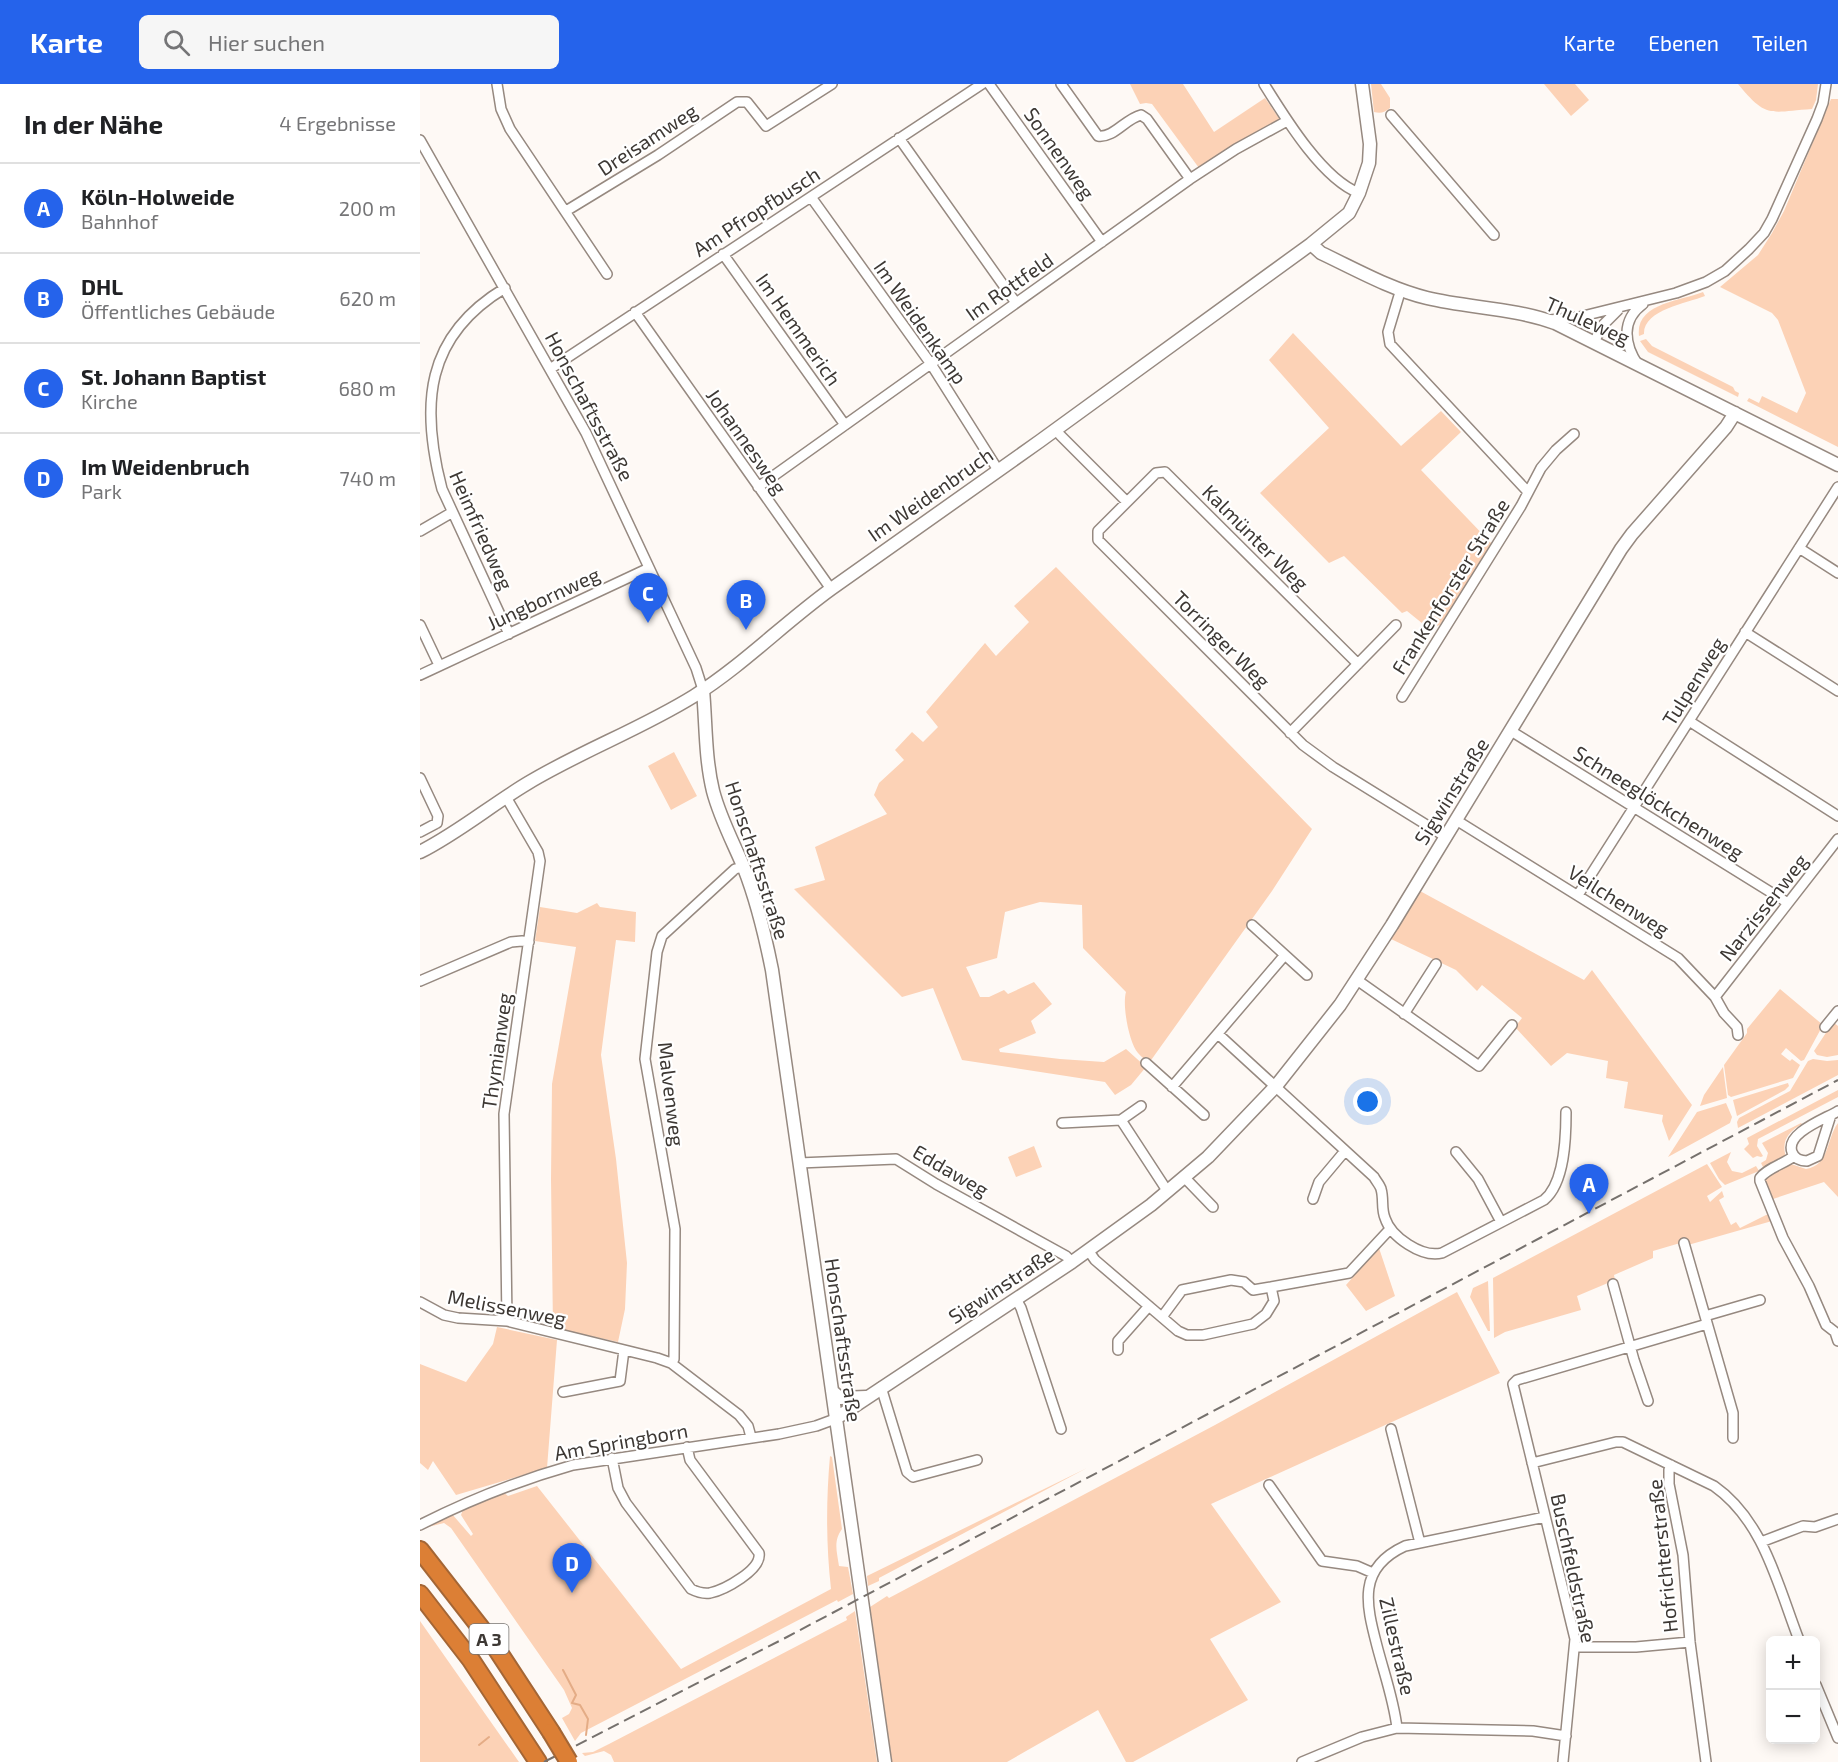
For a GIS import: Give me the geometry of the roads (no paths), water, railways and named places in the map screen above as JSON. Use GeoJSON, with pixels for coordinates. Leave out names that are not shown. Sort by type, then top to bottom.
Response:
{"type":"FeatureCollection","features":[{"type":"Feature","properties":{"kind":"highway","name":"A 3"},"geometry":{"type":"LineString","coordinates":[[420,1551],[494,1645],[569,1762]]}},
{"type":"Feature","properties":{"kind":"highway","name":"A 3"},"geometry":{"type":"LineString","coordinates":[[420,1594],[471,1660],[538,1762]]}},
{"type":"Feature","properties":{"kind":"street"},"geometry":{"type":"LineString","coordinates":[[497,84],[505,119],[607,274]]}},
{"type":"Feature","properties":{"kind":"street","name":"Dreisamweg"},"geometry":{"type":"LineString","coordinates":[[566,211],[658,155],[737,102],[747,102],[766,126],[832,84]]}},
{"type":"Feature","properties":{"kind":"street","name":"Am Pfropfbusch"},"geometry":{"type":"LineString","coordinates":[[550,369],[982,84]]}},
{"type":"Feature","properties":{"kind":"street","name":"Sonnenweg"},"geometry":{"type":"LineString","coordinates":[[989,84],[1102,242]]}},
{"type":"Feature","properties":{"kind":"street"},"geometry":{"type":"LineString","coordinates":[[1060,84],[1098,136],[1107,136],[1133,117],[1141,115],[1147,119],[1190,179]]}},
{"type":"Feature","properties":{"kind":"street"},"geometry":{"type":"LineString","coordinates":[[1264,84],[1287,122],[1334,177],[1359,193]]}},
{"type":"Feature","properties":{"kind":"street","name":"Im Weidenbruch"},"geometry":{"type":"LineString","coordinates":[[420,852],[448,836],[506,796],[676,707],[703,690],[785,627],[802,610],[1344,218],[1359,193],[1370,156],[1362,84]]}},
{"type":"Feature","properties":{"kind":"street"},"geometry":{"type":"LineString","coordinates":[[1548,320],[1579,317],[1676,293],[1711,279],[1738,261],[1760,237],[1772,219],[1823,103],[1826,84]]}},
{"type":"Feature","properties":{"kind":"street"},"geometry":{"type":"LineString","coordinates":[[1391,116],[1494,235]]}},
{"type":"Feature","properties":{"kind":"street","name":"Im Rottfeld"},"geometry":{"type":"LineString","coordinates":[[758,487],[1190,179],[1236,149],[1287,122]]}},
{"type":"Feature","properties":{"kind":"street"},"geometry":{"type":"LineString","coordinates":[[899,138],[1016,303]]}},
{"type":"Feature","properties":{"kind":"street","name":"Honschaftsstraße"},"geometry":{"type":"LineString","coordinates":[[420,140],[596,453],[696,668],[703,690],[710,779],[722,818],[759,910],[769,951],[885,1762]]}},
{"type":"Feature","properties":{"kind":"street","name":"Im Weidenkamp"},"geometry":{"type":"LineString","coordinates":[[811,196],[931,364],[998,470]]}},
{"type":"Feature","properties":{"kind":"street","name":"Thuleweg"},"geometry":{"type":"LineString","coordinates":[[1311,244],[1321,253],[1401,289],[1430,298],[1548,320],[1838,465]]}},
{"type":"Feature","properties":{"kind":"street","name":"Im Hemmerich"},"geometry":{"type":"LineString","coordinates":[[723,254],[845,425]]}},
{"type":"Feature","properties":{"kind":"street","name":"Heimfriedweg"},"geometry":{"type":"LineString","coordinates":[[505,288],[488,298],[461,322],[450,337],[433,375],[428,417],[434,465],[451,513],[509,634]]}},
{"type":"Feature","properties":{"kind":"street","name":"Frankenforster Straße"},"geometry":{"type":"LineString","coordinates":[[1401,289],[1388,332],[1390,344],[1528,492]]}},
{"type":"Feature","properties":{"kind":"street"},"geometry":{"type":"LineString","coordinates":[[1638,365],[1627,342],[1627,326],[1632,315],[1647,301]]}},
{"type":"Feature","properties":{"kind":"street"},"geometry":{"type":"LineString","coordinates":[[1594,342],[1609,317],[1626,307]]}},
{"type":"Feature","properties":{"kind":"street","name":"Johannesweg"},"geometry":{"type":"LineString","coordinates":[[635,312],[831,589]]}},
{"type":"Feature","properties":{"kind":"street","name":"Sigwinstraße"},"geometry":{"type":"LineString","coordinates":[[835,1419],[880,1387],[1072,1262],[1168,1192],[1229,1137],[1276,1086],[1340,1005],[1446,837],[1621,549],[1638,526],[1726,427],[1735,413]]}},
{"type":"Feature","properties":{"kind":"street","name":"Frankenforster Straße"},"geometry":{"type":"LineString","coordinates":[[1402,698],[1549,458],[1574,434]]}},
{"type":"Feature","properties":{"kind":"street"},"geometry":{"type":"LineString","coordinates":[[1060,435],[1127,502]]}},
{"type":"Feature","properties":{"kind":"street","name":"Kalmünter Weg"},"geometry":{"type":"LineString","coordinates":[[1127,502],[1156,473],[1165,472],[1358,664]]}},
{"type":"Feature","properties":{"kind":"street","name":"Tulpenweg"},"geometry":{"type":"LineString","coordinates":[[1578,895],[1838,487]]}},
{"type":"Feature","properties":{"kind":"street","name":"Torringer Weg"},"geometry":{"type":"LineString","coordinates":[[1127,502],[1098,531],[1098,540],[1290,733],[1325,762],[1446,837]]}},
{"type":"Feature","properties":{"kind":"street"},"geometry":{"type":"LineString","coordinates":[[420,531],[451,513]]}},
{"type":"Feature","properties":{"kind":"street"},"geometry":{"type":"LineString","coordinates":[[1799,548],[1838,573]]}},
{"type":"Feature","properties":{"kind":"street","name":"Jungbornweg"},"geometry":{"type":"LineString","coordinates":[[420,675],[649,568]]}},
{"type":"Feature","properties":{"kind":"street"},"geometry":{"type":"LineString","coordinates":[[420,625],[440,665]]}},
{"type":"Feature","properties":{"kind":"street"},"geometry":{"type":"LineString","coordinates":[[1290,733],[1396,625]]}},
{"type":"Feature","properties":{"kind":"street"},"geometry":{"type":"LineString","coordinates":[[1745,632],[1838,691]]}},
{"type":"Feature","properties":{"kind":"street"},"geometry":{"type":"LineString","coordinates":[[1689,721],[1838,816]]}},
{"type":"Feature","properties":{"kind":"street","name":"Schneeglöckchenweg"},"geometry":{"type":"LineString","coordinates":[[1511,731],[1788,903]]}},
{"type":"Feature","properties":{"kind":"street"},"geometry":{"type":"LineString","coordinates":[[420,778],[438,816],[437,823],[448,836]]}},
{"type":"Feature","properties":{"kind":"street","name":"Thymianweg"},"geometry":{"type":"LineString","coordinates":[[506,796],[538,852],[540,861],[504,1114],[507,1321]]}},
{"type":"Feature","properties":{"kind":"street","name":"Veilchenweg"},"geometry":{"type":"LineString","coordinates":[[1456,820],[1678,958],[1715,997],[1724,1013],[1737,1027],[1737,1035]]}},
{"type":"Feature","properties":{"kind":"street"},"geometry":{"type":"LineString","coordinates":[[420,831],[437,823]]}},
{"type":"Feature","properties":{"kind":"street","name":"Narzissenweg"},"geometry":{"type":"LineString","coordinates":[[1715,997],[1838,839]]}},
{"type":"Feature","properties":{"kind":"street","name":"Malvenweg"},"geometry":{"type":"LineString","coordinates":[[671,1363],[674,1359],[675,1229],[645,1059],[657,952],[662,936],[735,869],[743,867]]}},
{"type":"Feature","properties":{"kind":"street"},"geometry":{"type":"LineString","coordinates":[[1252,925],[1307,975]]}},
{"type":"Feature","properties":{"kind":"street"},"geometry":{"type":"LineString","coordinates":[[420,981],[512,942],[522,940],[529,942]]}},
{"type":"Feature","properties":{"kind":"street"},"geometry":{"type":"LineString","coordinates":[[1172,1086],[1284,956]]}},
{"type":"Feature","properties":{"kind":"street"},"geometry":{"type":"LineString","coordinates":[[1404,1014],[1436,964]]}},
{"type":"Feature","properties":{"kind":"street"},"geometry":{"type":"LineString","coordinates":[[1356,980],[1479,1066],[1512,1025]]}},
{"type":"Feature","properties":{"kind":"street"},"geometry":{"type":"LineString","coordinates":[[1825,1027],[1838,1011]]}},
{"type":"Feature","properties":{"kind":"street"},"geometry":{"type":"LineString","coordinates":[[1218,1034],[1374,1177],[1381,1189],[1383,1213],[1390,1229],[1414,1249],[1424,1253],[1434,1255],[1442,1253],[1544,1200],[1553,1193],[1565,1140],[1566,1112]]}},
{"type":"Feature","properties":{"kind":"street"},"geometry":{"type":"LineString","coordinates":[[1146,1063],[1204,1115]]}},
{"type":"Feature","properties":{"kind":"street"},"geometry":{"type":"LineString","coordinates":[[1062,1122],[1121,1120],[1141,1106]]}},
{"type":"Feature","properties":{"kind":"street"},"geometry":{"type":"LineString","coordinates":[[1834,1113],[1818,1156],[1801,1161],[1794,1156],[1790,1145],[1794,1136],[1834,1113]]}},
{"type":"Feature","properties":{"kind":"street"},"geometry":{"type":"LineString","coordinates":[[1121,1120],[1168,1192]]}},
{"type":"Feature","properties":{"kind":"street"},"geometry":{"type":"LineString","coordinates":[[1313,1199],[1319,1182],[1345,1151]]}},
{"type":"Feature","properties":{"kind":"street"},"geometry":{"type":"LineString","coordinates":[[1456,1152],[1478,1179],[1501,1222]]}},
{"type":"Feature","properties":{"kind":"street"},"geometry":{"type":"LineString","coordinates":[[1794,1156],[1763,1173],[1760,1181],[1783,1238],[1809,1286],[1826,1325],[1835,1332],[1838,1341]]}},
{"type":"Feature","properties":{"kind":"street","name":"Eddaweg"},"geometry":{"type":"LineString","coordinates":[[799,1163],[896,1159],[1066,1256],[1072,1262]]}},
{"type":"Feature","properties":{"kind":"street"},"geometry":{"type":"LineString","coordinates":[[1185,1178],[1213,1208]]}},
{"type":"Feature","properties":{"kind":"street"},"geometry":{"type":"LineString","coordinates":[[1162,1317],[1182,1290],[1231,1280],[1244,1282],[1252,1290],[1349,1274],[1390,1229]]}},
{"type":"Feature","properties":{"kind":"street"},"geometry":{"type":"LineString","coordinates":[[1684,1243],[1733,1413],[1733,1438]]}},
{"type":"Feature","properties":{"kind":"street"},"geometry":{"type":"LineString","coordinates":[[1088,1250],[1095,1260],[1178,1331],[1186,1335],[1203,1335],[1253,1324],[1266,1314],[1274,1301],[1271,1287]]}},
{"type":"Feature","properties":{"kind":"street"},"geometry":{"type":"LineString","coordinates":[[1613,1284],[1648,1401]]}},
{"type":"Feature","properties":{"kind":"street"},"geometry":{"type":"LineString","coordinates":[[1016,1299],[1022,1308],[1060,1429]]}},
{"type":"Feature","properties":{"kind":"street"},"geometry":{"type":"LineString","coordinates":[[1631,1346],[1760,1300]]}},
{"type":"Feature","properties":{"kind":"street","name":"Melissenweg"},"geometry":{"type":"LineString","coordinates":[[420,1302],[444,1315],[507,1321],[671,1363],[739,1415],[748,1426],[751,1437]]}},
{"type":"Feature","properties":{"kind":"street"},"geometry":{"type":"LineString","coordinates":[[1118,1350],[1118,1341],[1149,1306]]}},
{"type":"Feature","properties":{"kind":"street","name":"Buschfeldstraße"},"geometry":{"type":"LineString","coordinates":[[1563,1762],[1576,1647],[1514,1384],[1517,1380],[1631,1346]]}},
{"type":"Feature","properties":{"kind":"street"},"geometry":{"type":"LineString","coordinates":[[563,1392],[620,1381],[624,1350]]}},
{"type":"Feature","properties":{"kind":"street"},"geometry":{"type":"LineString","coordinates":[[880,1387],[907,1472],[913,1477],[977,1460]]}},
{"type":"Feature","properties":{"kind":"street"},"geometry":{"type":"LineString","coordinates":[[831,1391],[840,1398],[867,1397]]}},
{"type":"Feature","properties":{"kind":"street","name":"Am Springborn"},"geometry":{"type":"LineString","coordinates":[[420,1525],[473,1500],[541,1474],[573,1465],[816,1426],[835,1419]]}},
{"type":"Feature","properties":{"kind":"street"},"geometry":{"type":"LineString","coordinates":[[1391,1429],[1420,1543]]}},
{"type":"Feature","properties":{"kind":"street"},"geometry":{"type":"LineString","coordinates":[[1532,1463],[1623,1442],[1714,1486],[1725,1494],[1742,1513],[1761,1542],[1797,1636]]}},
{"type":"Feature","properties":{"kind":"street"},"geometry":{"type":"LineString","coordinates":[[612,1458],[618,1488],[626,1503],[691,1589],[696,1592],[710,1593],[748,1574],[760,1558],[759,1553],[690,1461],[687,1447]]}},
{"type":"Feature","properties":{"kind":"street","name":"Hofrichterstraße"},"geometry":{"type":"LineString","coordinates":[[1671,1466],[1668,1478],[1683,1555],[1690,1642],[1706,1762]]}},
{"type":"Feature","properties":{"kind":"street","name":"Zillestraße"},"geometry":{"type":"LineString","coordinates":[[1269,1485],[1322,1561],[1358,1566],[1374,1573]]}},
{"type":"Feature","properties":{"kind":"street","name":"Zillestraße"},"geometry":{"type":"LineString","coordinates":[[1397,1728],[1368,1613],[1368,1592],[1374,1573],[1380,1564],[1396,1551],[1420,1543],[1545,1517]]}},
{"type":"Feature","properties":{"kind":"street"},"geometry":{"type":"LineString","coordinates":[[1761,1542],[1803,1526],[1815,1527],[1838,1519]]}},
{"type":"Feature","properties":{"kind":"street","name":"Hofrichterstraße"},"geometry":{"type":"LineString","coordinates":[[1576,1647],[1636,1647],[1690,1642]]}},
{"type":"Feature","properties":{"kind":"street"},"geometry":{"type":"LineString","coordinates":[[1817,1690],[1838,1738]]}},
{"type":"Feature","properties":{"kind":"street"},"geometry":{"type":"LineString","coordinates":[[1302,1762],[1362,1737],[1397,1728],[1533,1731],[1566,1736]]}},
{"type":"Feature","properties":{"kind":"waterway"},"geometry":{"type":"LineString","coordinates":[[563,1670],[576,1695],[572,1703],[580,1705],[588,1719],[586,1735]]}},
{"type":"Feature","properties":{"kind":"waterway"},"geometry":{"type":"LineString","coordinates":[[479,1745],[489,1737]]}},
{"type":"Feature","properties":{"kind":"railway"},"geometry":{"type":"LineString","coordinates":[[544,1762],[787,1637],[1838,1080]]}},
{"type":"Feature","properties":{"kind":"place","name":"St. Johann Baptist"},"geometry":{"type":"Point","coordinates":[648,623]}},
{"type":"Feature","properties":{"kind":"place","name":"DHL"},"geometry":{"type":"Point","coordinates":[746,630]}},
{"type":"Feature","properties":{"kind":"place","name":"Köln-Holweide"},"geometry":{"type":"Point","coordinates":[1589,1214]}},
{"type":"Feature","properties":{"kind":"place","name":"Im Weidenbruch"},"geometry":{"type":"Point","coordinates":[572,1593]}}]}
